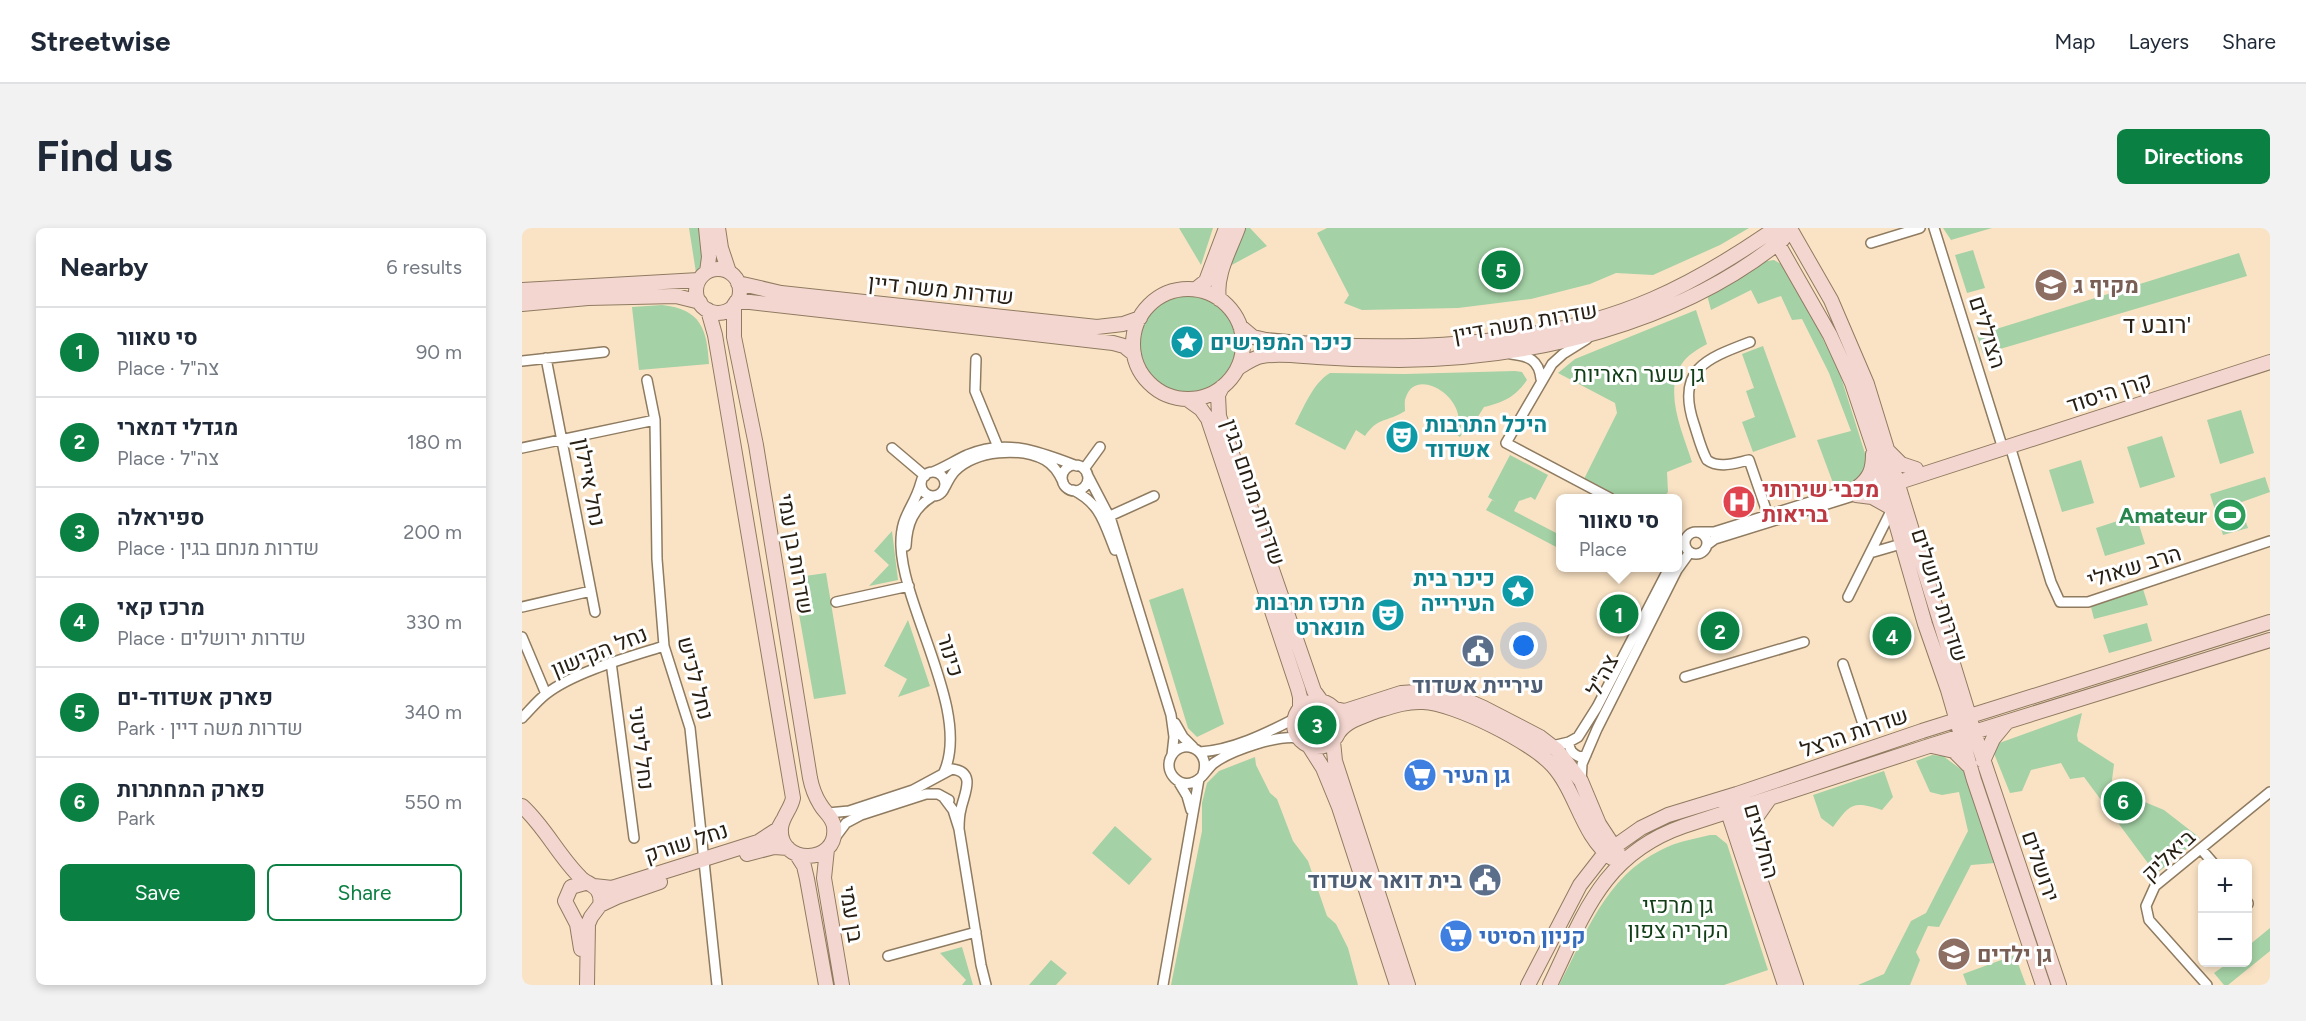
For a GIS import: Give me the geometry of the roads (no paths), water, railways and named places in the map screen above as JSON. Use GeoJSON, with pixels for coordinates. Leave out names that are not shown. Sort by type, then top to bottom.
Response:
{"type":"FeatureCollection","features":[{"type":"Feature","properties":{"kind":"main road"},"geometry":{"type":"LineString","coordinates":[[704,306],[697,291],[710,257],[706,228]]}},
{"type":"Feature","properties":{"kind":"main road"},"geometry":{"type":"LineString","coordinates":[[718,228],[721,248],[740,293],[735,304]]}},
{"type":"Feature","properties":{"kind":"main road"},"geometry":{"type":"LineString","coordinates":[[1196,290],[1206,281],[1226,228]]}},
{"type":"Feature","properties":{"kind":"main road"},"geometry":{"type":"LineString","coordinates":[[1219,298],[1220,275],[1238,228]]}},
{"type":"Feature","properties":{"kind":"main road"},"geometry":{"type":"LineString","coordinates":[[1777,228],[1797,230]]}},
{"type":"Feature","properties":{"kind":"main road","name":"שדרות משה דיין"},"geometry":{"type":"LineString","coordinates":[[1240,326],[1253,337],[1266,340],[1361,346],[1419,346],[1550,330],[1596,319],[1653,299],[1721,265],[1777,228]]}},
{"type":"Feature","properties":{"kind":"main road","name":"שדרות ירושלים"},"geometry":{"type":"LineString","coordinates":[[1777,228],[1778,243],[1830,335],[1879,447],[1890,481],[1906,511],[1968,734],[1974,780],[2043,985]]}},
{"type":"Feature","properties":{"kind":"main road","name":"שדרות משה דיין"},"geometry":{"type":"LineString","coordinates":[[1238,368],[1252,360],[1271,356],[1420,360],[1498,352],[1554,343],[1596,333],[1659,311],[1728,277],[1797,230]]}},
{"type":"Feature","properties":{"kind":"main road","name":"שדרות ירושלים"},"geometry":{"type":"LineString","coordinates":[[1797,230],[1802,235],[1810,262],[1831,300],[1861,366],[1875,406],[1879,447]]}},
{"type":"Feature","properties":{"kind":"main road"},"geometry":{"type":"LineString","coordinates":[[1751,262],[1774,256],[1787,262],[1794,270]]}},
{"type":"Feature","properties":{"kind":"main road","name":"שדרות משה דיין"},"geometry":{"type":"LineString","coordinates":[[522,290],[703,276],[718,269],[781,293],[1097,327],[1123,324],[1140,318]]}},
{"type":"Feature","properties":{"kind":"main road"},"geometry":{"type":"LineString","coordinates":[[1185,289],[1196,290],[1219,298],[1228,306],[1240,326],[1243,340],[1238,368],[1222,387],[1200,398],[1177,397],[1157,389],[1142,374],[1134,354],[1134,335],[1146,308],[1163,295],[1185,289]]}},
{"type":"Feature","properties":{"kind":"main road","name":"שדרות משה דיין"},"geometry":{"type":"LineString","coordinates":[[522,304],[588,298],[676,296],[722,312],[735,304],[750,302],[1113,343],[1124,346],[1134,354]]}},
{"type":"Feature","properties":{"kind":"main road","name":"שדרות בן עמי"},"geometry":{"type":"LineString","coordinates":[[735,304],[734,337],[756,445],[810,778],[816,797],[834,826],[830,845]]}},
{"type":"Feature","properties":{"kind":"main road","name":"שדרות בן עמי"},"geometry":{"type":"LineString","coordinates":[[704,306],[715,335],[791,782],[793,798],[782,835],[804,866],[826,985]]}},
{"type":"Feature","properties":{"kind":"main road","name":"קרן היסוד"},"geometry":{"type":"LineString","coordinates":[[1890,481],[1960,462],[2270,362]]}},
{"type":"Feature","properties":{"kind":"main road","name":"שדרות מנחם בגין"},"geometry":{"type":"LineString","coordinates":[[1222,387],[1218,402],[1219,416],[1314,691],[1322,702]]}},
{"type":"Feature","properties":{"kind":"main road","name":"שדרות מנחם בגין"},"geometry":{"type":"LineString","coordinates":[[1187,399],[1201,409],[1208,419],[1298,689],[1300,697],[1297,714]]}},
{"type":"Feature","properties":{"kind":"main road"},"geometry":{"type":"LineString","coordinates":[[1890,509],[1878,499],[1857,491],[1872,472],[1879,447],[1895,460],[1917,472],[1910,490],[1906,511]]}},
{"type":"Feature","properties":{"kind":"main road","name":"שדרות ירושלים"},"geometry":{"type":"LineString","coordinates":[[1890,481],[1890,509],[1925,624],[1948,690],[1963,718]]}},
{"type":"Feature","properties":{"kind":"main road","name":"שדרות הרצל"},"geometry":{"type":"LineString","coordinates":[[1550,985],[1594,894],[1621,863],[1658,837],[1922,731],[2270,622]]}},
{"type":"Feature","properties":{"kind":"main road","name":"שדרות הרצל"},"geometry":{"type":"LineString","coordinates":[[1528,985],[1580,885],[1610,850],[1660,819],[1770,798],[2270,640]]}},
{"type":"Feature","properties":{"kind":"main road"},"geometry":{"type":"LineString","coordinates":[[1922,731],[1943,713],[1948,690]]}},
{"type":"Feature","properties":{"kind":"main road"},"geometry":{"type":"LineString","coordinates":[[1397,985],[1339,807],[1323,768],[1294,729],[1297,714],[1310,702],[1322,702],[1345,711],[1401,693],[1431,691],[1449,693],[1484,708],[1552,746],[1573,768],[1581,781],[1610,850]]}},
{"type":"Feature","properties":{"kind":"main road"},"geometry":{"type":"LineString","coordinates":[[1303,742],[1322,747],[1344,726],[1358,718],[1405,703],[1437,703],[1463,712],[1522,743],[1548,760],[1564,781],[1587,826],[1621,863]]}},
{"type":"Feature","properties":{"kind":"main road"},"geometry":{"type":"LineString","coordinates":[[1335,709],[1340,720],[1336,736],[1335,761],[1408,985]]}},
{"type":"Feature","properties":{"kind":"main road"},"geometry":{"type":"LineString","coordinates":[[1983,761],[1993,739],[2009,721]]}},
{"type":"Feature","properties":{"kind":"main road","name":"שדרות ירושלים"},"geometry":{"type":"LineString","coordinates":[[1968,734],[1983,761]]}},
{"type":"Feature","properties":{"kind":"main road"},"geometry":{"type":"LineString","coordinates":[[1929,746],[1946,748],[1960,755],[1966,762],[1974,780]]}},
{"type":"Feature","properties":{"kind":"main road","name":"ירושלים"},"geometry":{"type":"LineString","coordinates":[[1983,761],[2059,985]]}},
{"type":"Feature","properties":{"kind":"main road"},"geometry":{"type":"LineString","coordinates":[[1698,822],[1720,826],[1743,841],[1770,798]]}},
{"type":"Feature","properties":{"kind":"main road"},"geometry":{"type":"LineString","coordinates":[[786,816],[801,805],[816,805],[825,811]]}},
{"type":"Feature","properties":{"kind":"main road"},"geometry":{"type":"LineString","coordinates":[[522,806],[552,839],[584,885],[600,895],[600,905],[591,917],[587,933],[587,981]]}},
{"type":"Feature","properties":{"kind":"main road","name":"החלוצים"},"geometry":{"type":"LineString","coordinates":[[1732,806],[1785,985]]}},
{"type":"Feature","properties":{"kind":"main road","name":"נחל שורק"},"geometry":{"type":"LineString","coordinates":[[600,905],[705,861],[758,842],[778,829],[786,816]]}},
{"type":"Feature","properties":{"kind":"main road","name":"החלוצים"},"geometry":{"type":"LineString","coordinates":[[1743,841],[1796,985]]}},
{"type":"Feature","properties":{"kind":"main road"},"geometry":{"type":"LineString","coordinates":[[792,852],[813,857],[830,845]]}},
{"type":"Feature","properties":{"kind":"main road","name":"בן עמי"},"geometry":{"type":"LineString","coordinates":[[830,845],[825,878],[842,985]]}},
{"type":"Feature","properties":{"kind":"main road","name":"נחל שורק"},"geometry":{"type":"LineString","coordinates":[[584,885],[612,888],[705,861],[762,849],[792,852]]}},
{"type":"Feature","properties":{"kind":"main road"},"geometry":{"type":"LineString","coordinates":[[584,885],[565,901],[577,924],[587,981]]}},
{"type":"Feature","properties":{"kind":"main road"},"geometry":{"type":"LineString","coordinates":[[572,914],[581,918],[591,917]]}},
{"type":"Feature","properties":{"kind":"street"},"geometry":{"type":"LineString","coordinates":[[1871,243],[1920,228]]}},
{"type":"Feature","properties":{"kind":"street","name":"הצוללים"},"geometry":{"type":"LineString","coordinates":[[1934,228],[2007,447]]}},
{"type":"Feature","properties":{"kind":"street"},"geometry":{"type":"LineString","coordinates":[[1596,333],[1557,358],[1541,380],[1506,443],[1602,494]]}},
{"type":"Feature","properties":{"kind":"street"},"geometry":{"type":"LineString","coordinates":[[1750,342],[1704,362],[1691,379],[1688,400],[1707,460],[1713,464],[1722,465],[1749,460],[1768,515]]}},
{"type":"Feature","properties":{"kind":"street"},"geometry":{"type":"LineString","coordinates":[[522,361],[604,352]]}},
{"type":"Feature","properties":{"kind":"street"},"geometry":{"type":"LineString","coordinates":[[1498,352],[1534,360],[1539,366],[1541,380]]}},
{"type":"Feature","properties":{"kind":"street","name":"נחל איילון"},"geometry":{"type":"LineString","coordinates":[[546,358],[595,612]]}},
{"type":"Feature","properties":{"kind":"street"},"geometry":{"type":"LineString","coordinates":[[976,359],[975,391],[998,447]]}},
{"type":"Feature","properties":{"kind":"street","name":"נחל לכיש"},"geometry":{"type":"LineString","coordinates":[[647,380],[655,420],[657,559],[664,645],[690,728],[717,985]]}},
{"type":"Feature","properties":{"kind":"street"},"geometry":{"type":"LineString","coordinates":[[522,448],[655,420]]}},
{"type":"Feature","properties":{"kind":"street"},"geometry":{"type":"LineString","coordinates":[[926,477],[968,455],[998,447],[1034,450],[1083,470],[1110,516],[1171,715],[1174,737],[1170,770],[1189,802],[1191,831]]}},
{"type":"Feature","properties":{"kind":"street"},"geometry":{"type":"LineString","coordinates":[[1083,470],[1100,447]]}},
{"type":"Feature","properties":{"kind":"street","name":"הרב שאולי"},"geometry":{"type":"LineString","coordinates":[[2007,447],[2051,582],[2060,602],[2088,602],[2270,541]]}},
{"type":"Feature","properties":{"kind":"street"},"geometry":{"type":"LineString","coordinates":[[892,448],[926,477],[942,475],[945,487]]}},
{"type":"Feature","properties":{"kind":"street"},"geometry":{"type":"LineString","coordinates":[[926,477],[925,493],[933,496],[940,494],[954,472],[967,462],[988,455],[1025,454],[1045,460],[1054,467],[1066,487],[1087,498],[1102,516],[1132,591]]}},
{"type":"Feature","properties":{"kind":"street"},"geometry":{"type":"LineString","coordinates":[[1063,482],[1063,475],[1067,468],[1083,470]]}},
{"type":"Feature","properties":{"kind":"street"},"geometry":{"type":"LineString","coordinates":[[1073,490],[1084,487],[1088,480],[1083,470]]}},
{"type":"Feature","properties":{"kind":"street","name":"כינור"},"geometry":{"type":"LineString","coordinates":[[926,477],[903,520],[902,560],[942,689],[949,738],[949,757],[941,775]]}},
{"type":"Feature","properties":{"kind":"street"},"geometry":{"type":"LineString","coordinates":[[1700,532],[1707,538],[1707,544],[1702,553],[1696,554],[1690,552],[1686,547],[1683,537],[1691,532],[1700,532],[1713,532],[1890,481]]}},
{"type":"Feature","properties":{"kind":"street"},"geometry":{"type":"LineString","coordinates":[[1707,544],[1857,491]]}},
{"type":"Feature","properties":{"kind":"street","name":"כינור"},"geometry":{"type":"LineString","coordinates":[[909,585],[906,549],[908,528],[917,509],[933,496]]}},
{"type":"Feature","properties":{"kind":"street"},"geometry":{"type":"LineString","coordinates":[[1110,516],[1154,496]]}},
{"type":"Feature","properties":{"kind":"street"},"geometry":{"type":"LineString","coordinates":[[1848,597],[1890,509]]}},
{"type":"Feature","properties":{"kind":"street"},"geometry":{"type":"LineString","coordinates":[[1870,553],[1901,544]]}},
{"type":"Feature","properties":{"kind":"street","name":"צה\"ל"},"geometry":{"type":"LineString","coordinates":[[1682,565],[1690,552]]}},
{"type":"Feature","properties":{"kind":"street","name":"צה\"ל"},"geometry":{"type":"LineString","coordinates":[[1569,742],[1578,737],[1597,707],[1666,572]]}},
{"type":"Feature","properties":{"kind":"street","name":"צה\"ל"},"geometry":{"type":"LineString","coordinates":[[1581,781],[1586,754],[1611,700],[1677,572]]}},
{"type":"Feature","properties":{"kind":"street"},"geometry":{"type":"LineString","coordinates":[[836,602],[909,585]]}},
{"type":"Feature","properties":{"kind":"street"},"geometry":{"type":"LineString","coordinates":[[522,607],[591,591]]}},
{"type":"Feature","properties":{"kind":"street"},"geometry":{"type":"LineString","coordinates":[[522,637],[546,694]]}},
{"type":"Feature","properties":{"kind":"street"},"geometry":{"type":"LineString","coordinates":[[1685,677],[1803,642]]}},
{"type":"Feature","properties":{"kind":"street","name":"נחל הקישון"},"geometry":{"type":"LineString","coordinates":[[522,718],[546,694],[560,686],[612,662],[664,645]]}},
{"type":"Feature","properties":{"kind":"street","name":"נחל ליטני"},"geometry":{"type":"LineString","coordinates":[[612,662],[634,838]]}},
{"type":"Feature","properties":{"kind":"street"},"geometry":{"type":"LineString","coordinates":[[1844,664],[1863,724]]}},
{"type":"Feature","properties":{"kind":"street"},"geometry":{"type":"LineString","coordinates":[[1172,755],[1184,747],[1197,750],[1222,748],[1267,733],[1297,714]]}},
{"type":"Feature","properties":{"kind":"street"},"geometry":{"type":"LineString","coordinates":[[1163,985],[1205,762],[1197,750],[1183,737],[1171,715]]}},
{"type":"Feature","properties":{"kind":"street"},"geometry":{"type":"LineString","coordinates":[[1178,781],[1188,784],[1201,776],[1217,761],[1270,741],[1287,737],[1303,742]]}},
{"type":"Feature","properties":{"kind":"street","name":"כינור"},"geometry":{"type":"LineString","coordinates":[[949,738],[964,775]]}},
{"type":"Feature","properties":{"kind":"street"},"geometry":{"type":"LineString","coordinates":[[1552,746],[1569,742],[1569,747],[1574,754],[1580,757],[1586,754]]}},
{"type":"Feature","properties":{"kind":"street"},"geometry":{"type":"LineString","coordinates":[[825,811],[849,811],[913,790],[941,775],[957,770],[968,781],[959,829]]}},
{"type":"Feature","properties":{"kind":"street"},"geometry":{"type":"LineString","coordinates":[[941,775],[937,788],[953,810],[959,829],[986,985]]}},
{"type":"Feature","properties":{"kind":"street"},"geometry":{"type":"LineString","coordinates":[[830,845],[846,823],[857,816],[920,795],[934,794],[951,800],[959,799],[967,791]]}},
{"type":"Feature","properties":{"kind":"street","name":"ביאליק"},"geometry":{"type":"LineString","coordinates":[[2207,985],[2149,920],[2146,906],[2156,886],[2268,797]]}},
{"type":"Feature","properties":{"kind":"street"},"geometry":{"type":"LineString","coordinates":[[2201,849],[2210,859]]}},
{"type":"Feature","properties":{"kind":"street"},"geometry":{"type":"LineString","coordinates":[[888,956],[976,932]]}},
{"type":"Feature","properties":{"kind":"street"},"geometry":{"type":"LineString","coordinates":[[1156,985],[1168,956]]}},
{"type":"Feature","properties":{"kind":"place","name":"פארק אשדוד-ים"},"geometry":{"type":"Point","coordinates":[1501,270]}},
{"type":"Feature","properties":{"kind":"place","name":"מקיף ג"},"geometry":{"type":"Point","coordinates":[2051,285]}},
{"type":"Feature","properties":{"kind":"place","name":"כיכר המפרשים"},"geometry":{"type":"Point","coordinates":[1187,342]}},
{"type":"Feature","properties":{"kind":"place","name":"היכל התרבות אשדוד"},"geometry":{"type":"Point","coordinates":[1402,437]}},
{"type":"Feature","properties":{"kind":"place","name":"מכבי שירותי בריאות"},"geometry":{"type":"Point","coordinates":[1739,502]}},
{"type":"Feature","properties":{"kind":"place","name":"Amateur"},"geometry":{"type":"Point","coordinates":[2230,515]}},
{"type":"Feature","properties":{"kind":"place","name":"כיכר בית העירייה"},"geometry":{"type":"Point","coordinates":[1518,591]}},
{"type":"Feature","properties":{"kind":"place","name":"סי טאוור"},"geometry":{"type":"Point","coordinates":[1619,614]}},
{"type":"Feature","properties":{"kind":"place","name":"מרכז תרבות מונארט"},"geometry":{"type":"Point","coordinates":[1388,615]}},
{"type":"Feature","properties":{"kind":"place","name":"מגדלי דמארי"},"geometry":{"type":"Point","coordinates":[1720,631]}},
{"type":"Feature","properties":{"kind":"place","name":"מרכז קאי"},"geometry":{"type":"Point","coordinates":[1892,636]}},
{"type":"Feature","properties":{"kind":"place","name":"עיריית אשדוד"},"geometry":{"type":"Point","coordinates":[1478,651]}},
{"type":"Feature","properties":{"kind":"place","name":"ספיראלה"},"geometry":{"type":"Point","coordinates":[1317,725]}},
{"type":"Feature","properties":{"kind":"place","name":"גן העיר"},"geometry":{"type":"Point","coordinates":[1420,775]}},
{"type":"Feature","properties":{"kind":"place","name":"פארק המחתרות"},"geometry":{"type":"Point","coordinates":[2123,801]}},
{"type":"Feature","properties":{"kind":"place","name":"בית דואר אשדוד"},"geometry":{"type":"Point","coordinates":[1485,880]}},
{"type":"Feature","properties":{"kind":"place","name":"קניון הסיטי"},"geometry":{"type":"Point","coordinates":[1456,936]}},
{"type":"Feature","properties":{"kind":"place","name":"גן ילדים"},"geometry":{"type":"Point","coordinates":[1954,954]}},
{"type":"Feature","properties":{"kind":"district","name":"רובע ד'"},"geometry":{"type":"Point","coordinates":[2157,325]}},
{"type":"Feature","properties":{"kind":"park label","name":"גן שער האריות"},"geometry":{"type":"Point","coordinates":[1639,374]}},
{"type":"Feature","properties":{"kind":"park label","name":"גן מרכזי הקריה צפון"},"geometry":{"type":"Point","coordinates":[1678,918]}}]}
